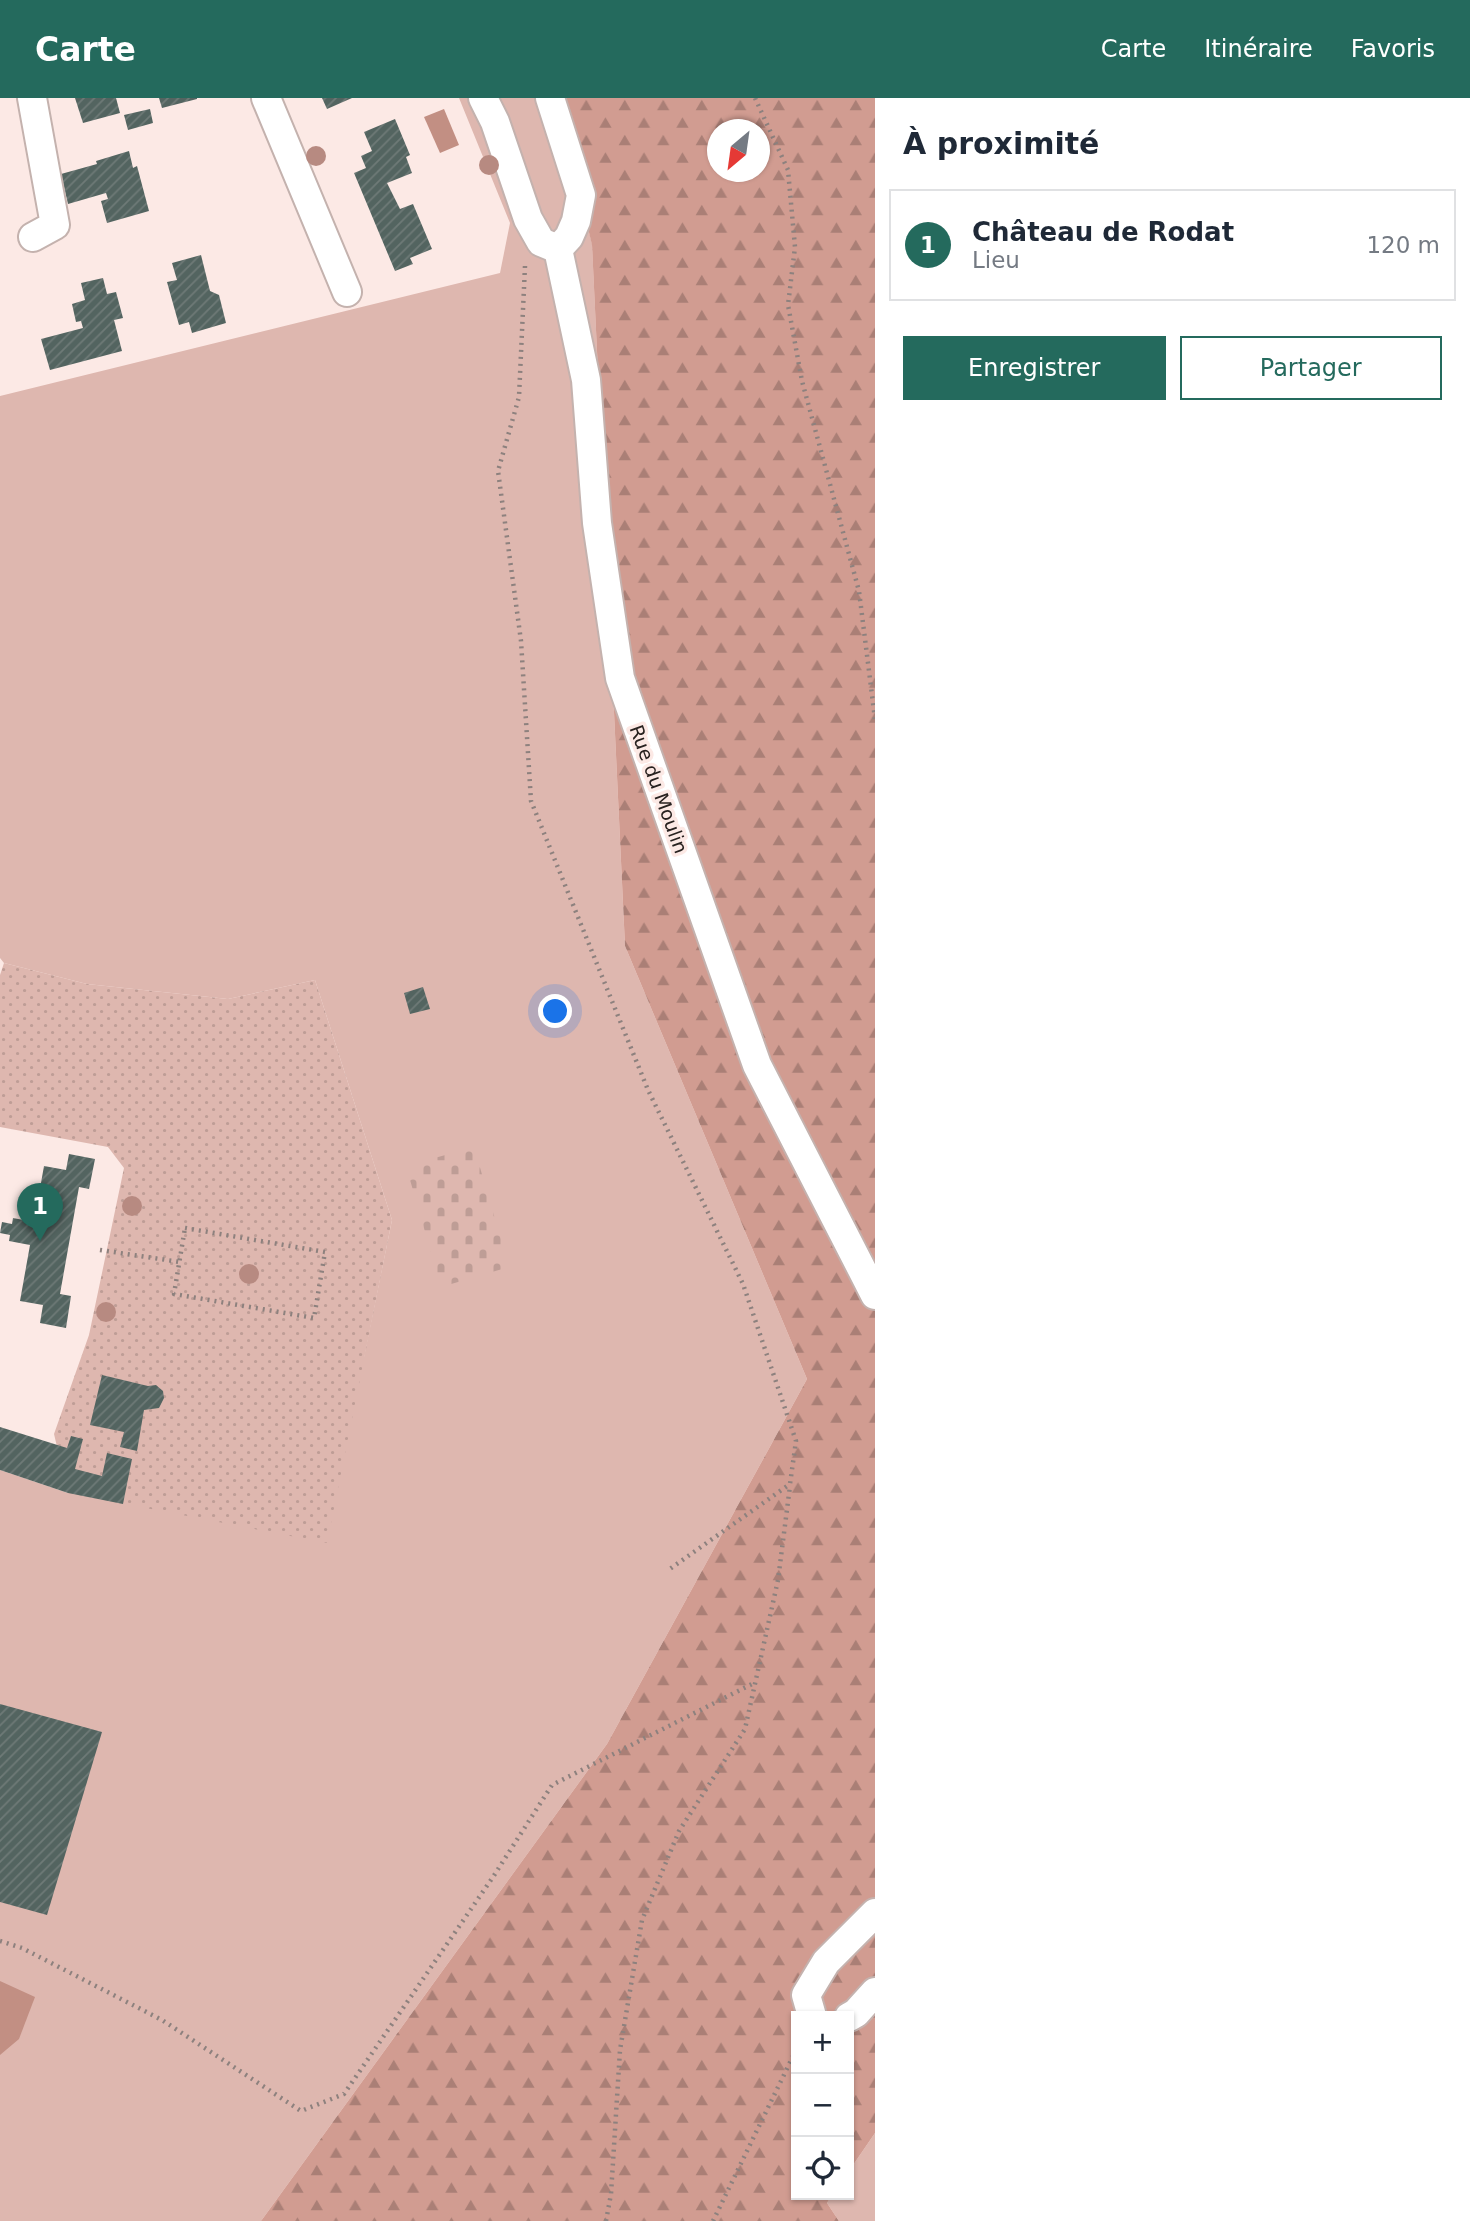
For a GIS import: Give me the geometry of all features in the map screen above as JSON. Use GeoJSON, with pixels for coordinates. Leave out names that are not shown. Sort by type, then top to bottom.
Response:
{"type":"FeatureCollection","features":[{"type":"Feature","properties":{"kind":"street"},"geometry":{"type":"LineString","coordinates":[[32,98],[55,225],[33,237]]}},
{"type":"Feature","properties":{"kind":"street"},"geometry":{"type":"LineString","coordinates":[[266,98],[347,292]]}},
{"type":"Feature","properties":{"kind":"street"},"geometry":{"type":"LineString","coordinates":[[483,98],[495,122],[527,219],[541,242],[558,249],[569,237],[581,195],[550,98]]}},
{"type":"Feature","properties":{"kind":"street","name":"Rue du Moulin"},"geometry":{"type":"LineString","coordinates":[[558,249],[586,380],[597,523],[620,678],[757,1065],[875,1295]]}},
{"type":"Feature","properties":{"kind":"street"},"geometry":{"type":"LineString","coordinates":[[810,2011],[806,1994],[825,1962],[875,1913]]}},
{"type":"Feature","properties":{"kind":"street"},"geometry":{"type":"LineString","coordinates":[[854,2014],[875,1992]]}},
{"type":"Feature","properties":{"kind":"path"},"geometry":{"type":"LineString","coordinates":[[755,98],[788,170],[795,247],[788,305],[802,382],[859,591],[875,719]]}},
{"type":"Feature","properties":{"kind":"path"},"geometry":{"type":"LineString","coordinates":[[527,219],[519,397],[498,471],[521,641],[531,801],[648,1090],[743,1284],[796,1441],[778,1580],[745,1729],[678,1831],[642,1920],[620,2050],[611,2194],[606,2221]]}},
{"type":"Feature","properties":{"kind":"path"},"geometry":{"type":"LineString","coordinates":[[185,1228],[325,1252],[314,1318],[173,1294],[180,1262],[185,1228]]}},
{"type":"Feature","properties":{"kind":"path"},"geometry":{"type":"LineString","coordinates":[[100,1250],[180,1262]]}},
{"type":"Feature","properties":{"kind":"path"},"geometry":{"type":"LineString","coordinates":[[667,1571],[757,1510],[790,1484]]}},
{"type":"Feature","properties":{"kind":"path"},"geometry":{"type":"LineString","coordinates":[[0,1941],[22,1948],[162,2020],[301,2111],[344,2094],[493,1877],[552,1785],[755,1682]]}},
{"type":"Feature","properties":{"kind":"path"},"geometry":{"type":"LineString","coordinates":[[713,2221],[791,2060]]}},
{"type":"Feature","properties":{"kind":"green space"},"geometry":{"type":"Polygon","coordinates":[[[459,98],[557,98],[592,244],[625,946],[807,1379],[607,1744],[261,2221],[0,2221],[0,1470],[68,1493],[364,1357],[392,1220],[315,980],[228,999],[87,984],[4,963],[0,958],[0,396],[500,273],[510,223],[459,98]]]}},
{"type":"Feature","properties":{"kind":"green space"},"geometry":{"type":"Polygon","coordinates":[[[557,98],[875,98],[875,2133],[854,2164],[854,2011],[791,2011],[791,2200],[829,2200],[827,2203],[839,2221],[261,2221],[607,1744],[807,1379],[625,946],[592,245],[557,98]]]}},
{"type":"Feature","properties":{"kind":"green space"},"geometry":{"type":"Polygon","coordinates":[[[4,963],[87,984],[228,999],[315,980],[392,1220],[327,1543],[68,1493],[54,1434],[89,1335],[124,1168],[108,1147],[0,1127],[0,975],[4,963]]]}},
{"type":"Feature","properties":{"kind":"green space"},"geometry":{"type":"Polygon","coordinates":[[[474,1147],[509,1267],[441,1287],[406,1166],[474,1147]]]}},
{"type":"Feature","properties":{"kind":"green space"},"geometry":{"type":"Polygon","coordinates":[[[875,2133],[875,2221],[839,2221],[827,2203],[829,2200],[854,2200],[854,2164],[875,2133]]]}},
{"type":"Feature","properties":{"kind":"shaded area"},"geometry":{"type":"Polygon","coordinates":[[[444,109],[459,145],[440,153],[424,117],[444,109]]]}},
{"type":"Feature","properties":{"kind":"shaded area"},"geometry":{"type":"Polygon","coordinates":[[[0,1981],[35,1997],[19,2039],[0,2055],[0,1981]]]}},
{"type":"Feature","properties":{"kind":"building"},"geometry":{"type":"Polygon","coordinates":[[[75,98],[116,98],[120,113],[83,123],[75,98]]]}},
{"type":"Feature","properties":{"kind":"building"},"geometry":{"type":"Polygon","coordinates":[[[159,98],[197,98],[197,99],[162,108],[159,98]]]}},
{"type":"Feature","properties":{"kind":"building"},"geometry":{"type":"Polygon","coordinates":[[[322,98],[352,98],[327,109],[322,98]]]}},
{"type":"Feature","properties":{"kind":"building"},"geometry":{"type":"Polygon","coordinates":[[[150,109],[153,123],[128,130],[124,115],[150,109]]]}},
{"type":"Feature","properties":{"kind":"building"},"geometry":{"type":"Polygon","coordinates":[[[395,119],[410,155],[406,157],[412,173],[387,183],[400,209],[413,204],[432,249],[410,258],[413,264],[395,271],[354,173],[366,168],[361,156],[372,151],[364,132],[395,119]]]}},
{"type":"Feature","properties":{"kind":"building"},"geometry":{"type":"Polygon","coordinates":[[[129,151],[133,168],[137,166],[149,211],[107,223],[101,201],[108,199],[106,193],[68,204],[61,174],[129,151]]]}},
{"type":"Feature","properties":{"kind":"building"},"geometry":{"type":"Polygon","coordinates":[[[201,255],[210,291],[219,295],[226,323],[192,333],[189,322],[179,325],[167,282],[177,280],[172,263],[201,255]]]}},
{"type":"Feature","properties":{"kind":"building"},"geometry":{"type":"Polygon","coordinates":[[[103,278],[107,294],[116,292],[123,318],[114,320],[122,351],[50,370],[41,339],[83,328],[81,321],[76,322],[72,304],[85,300],[81,283],[103,278]]]}},
{"type":"Feature","properties":{"kind":"building"},"geometry":{"type":"Polygon","coordinates":[[[423,987],[430,1009],[410,1014],[404,993],[423,987]]]}},
{"type":"Feature","properties":{"kind":"building"},"geometry":{"type":"Polygon","coordinates":[[[69,1154],[95,1159],[89,1189],[79,1187],[60,1294],[71,1296],[66,1328],[40,1323],[43,1305],[20,1301],[30,1245],[9,1241],[10,1235],[0,1233],[2,1222],[12,1224],[13,1218],[34,1222],[44,1166],[66,1170],[69,1154]]]}},
{"type":"Feature","properties":{"kind":"building"},"geometry":{"type":"Polygon","coordinates":[[[102,1375],[148,1386],[156,1385],[163,1391],[164,1398],[159,1408],[144,1410],[137,1451],[120,1447],[124,1432],[90,1425],[102,1375]]]}},
{"type":"Feature","properties":{"kind":"building"},"geometry":{"type":"Polygon","coordinates":[[[0,1427],[67,1448],[71,1436],[83,1439],[75,1469],[102,1476],[107,1453],[132,1459],[123,1504],[68,1493],[0,1470],[0,1427]]]}},
{"type":"Feature","properties":{"kind":"building"},"geometry":{"type":"Polygon","coordinates":[[[0,1704],[102,1732],[47,1915],[0,1902],[0,1704]]]}},
{"type":"Feature","properties":{"kind":"place","name":"Château de Rodat"},"geometry":{"type":"Point","coordinates":[40,1241]}}]}
